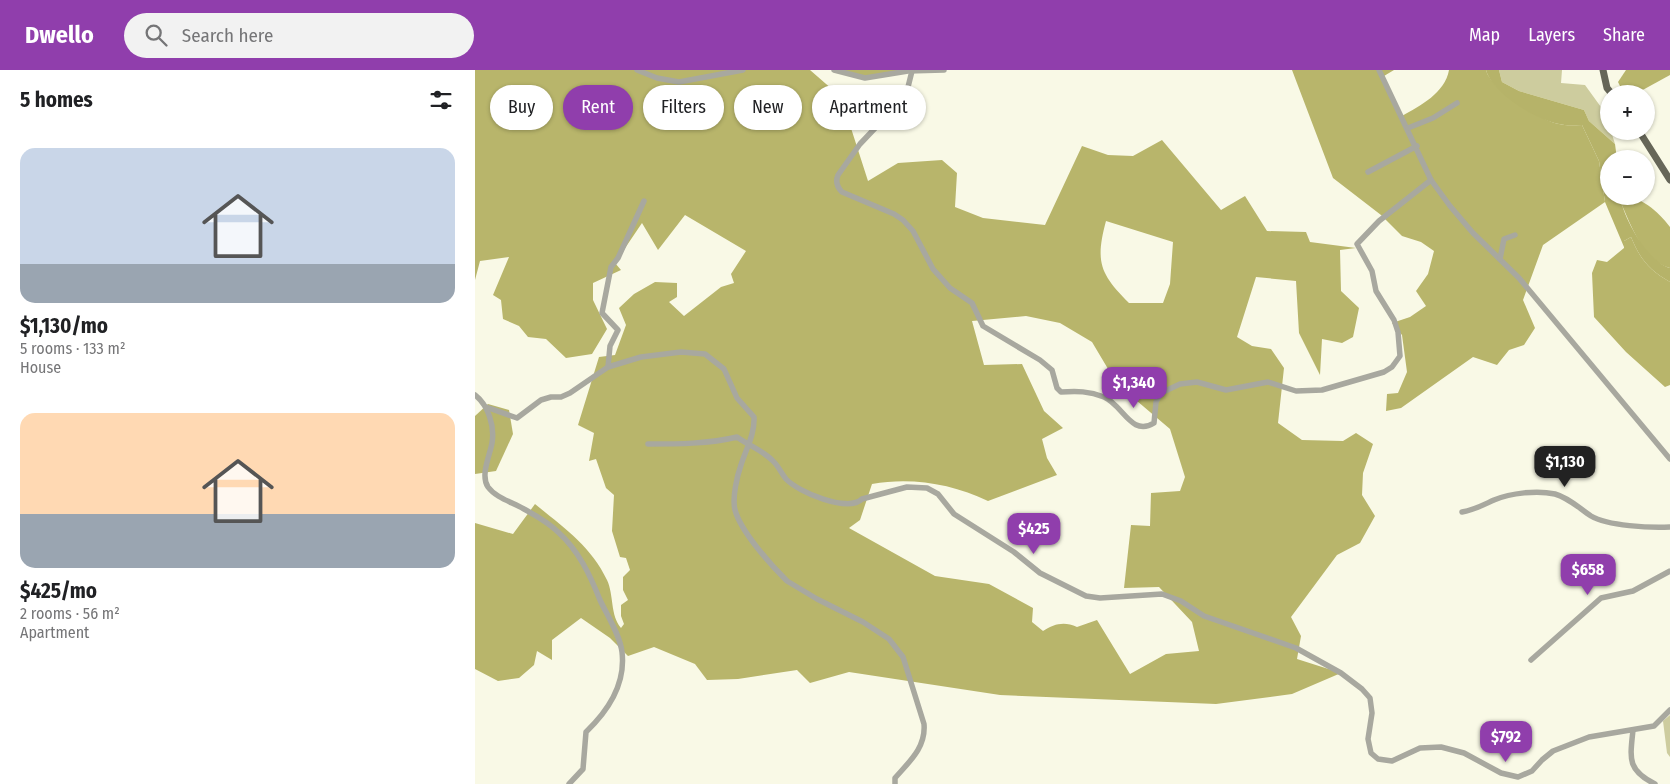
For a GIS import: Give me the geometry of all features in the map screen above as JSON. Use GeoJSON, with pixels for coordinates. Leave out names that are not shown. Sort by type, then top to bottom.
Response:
{"type":"FeatureCollection","features":[{"type":"Feature","properties":{"kind":"main road"},"geometry":{"type":"LineString","coordinates":[[1603,70],[1606,85]]}},
{"type":"Feature","properties":{"kind":"main road"},"geometry":{"type":"LineString","coordinates":[[1646,140],[1670,180]]}},
{"type":"Feature","properties":{"kind":"street"},"geometry":{"type":"LineString","coordinates":[[637,70],[657,78],[679,82],[743,70]]}},
{"type":"Feature","properties":{"kind":"street"},"geometry":{"type":"LineString","coordinates":[[834,70],[865,78],[944,70]]}},
{"type":"Feature","properties":{"kind":"street"},"geometry":{"type":"LineString","coordinates":[[1379,70],[1417,146],[1431,180],[1461,220],[1500,259],[1557,322],[1670,459]]}},
{"type":"Feature","properties":{"kind":"street"},"geometry":{"type":"LineString","coordinates":[[912,72],[908,87],[887,97],[879,124],[860,144],[838,175],[836,179],[838,188],[842,192],[894,214],[903,220],[913,231],[933,269],[950,288],[973,303],[983,326],[1040,360],[1051,370],[1057,388],[1061,392],[1086,391],[1105,398],[1118,406],[1135,426],[1141,427],[1154,423],[1157,402],[1161,393],[1180,384],[1197,382],[1227,390],[1268,382],[1296,391],[1322,390],[1384,372],[1392,367],[1400,356],[1395,320],[1376,291],[1372,271],[1357,244],[1379,221],[1431,180]]}},
{"type":"Feature","properties":{"kind":"street"},"geometry":{"type":"LineString","coordinates":[[1408,128],[1433,118],[1457,103]]}},
{"type":"Feature","properties":{"kind":"street"},"geometry":{"type":"LineString","coordinates":[[1368,172],[1417,146]]}},
{"type":"Feature","properties":{"kind":"street"},"geometry":{"type":"LineString","coordinates":[[608,367],[610,346],[618,330],[602,314],[607,293],[607,281],[611,267],[618,258],[644,201]]}},
{"type":"Feature","properties":{"kind":"street"},"geometry":{"type":"LineString","coordinates":[[1500,259],[1504,239],[1515,235]]}},
{"type":"Feature","properties":{"kind":"street"},"geometry":{"type":"LineString","coordinates":[[486,407],[517,418],[541,400],[551,397],[561,398],[570,393],[608,367],[641,357],[681,352],[705,354],[724,369],[737,398],[754,417],[755,426],[740,466],[735,498],[735,510],[746,530],[776,570],[787,581],[882,633],[903,657],[924,724],[925,733],[922,744],[895,778],[895,784]]}},
{"type":"Feature","properties":{"kind":"street"},"geometry":{"type":"LineString","coordinates":[[475,395],[486,407],[491,418],[492,442],[487,456],[487,485],[493,493],[525,509],[559,532],[587,568],[622,651],[622,667],[616,696],[605,714],[586,732],[583,769],[569,784]]}},
{"type":"Feature","properties":{"kind":"street"},"geometry":{"type":"LineString","coordinates":[[648,444],[698,441],[715,442],[737,437],[772,460],[786,480],[796,486],[846,506],[907,487],[927,488],[938,494],[954,514],[1014,552],[1040,573],[1086,596],[1100,598],[1161,594],[1181,602],[1205,616],[1297,648],[1341,673],[1362,689],[1370,698],[1372,714],[1368,739],[1371,753],[1378,759],[1392,761],[1420,748],[1441,747],[1464,753],[1501,773],[1518,777],[1532,771],[1541,760],[1553,751],[1589,737],[1654,726],[1670,710]]}},
{"type":"Feature","properties":{"kind":"street"},"geometry":{"type":"LineString","coordinates":[[1462,512],[1473,510],[1513,495],[1554,494],[1602,520],[1648,527],[1670,527]]}},
{"type":"Feature","properties":{"kind":"street"},"geometry":{"type":"LineString","coordinates":[[1531,660],[1601,598],[1633,590],[1670,571]]}},
{"type":"Feature","properties":{"kind":"street"},"geometry":{"type":"LineString","coordinates":[[1633,730],[1632,759],[1635,771],[1641,778],[1655,784]]}},
{"type":"Feature","properties":{"kind":"green space"},"geometry":{"type":"Polygon","coordinates":[[[1499,70],[1562,70],[1561,83],[1585,85],[1600,106],[1600,131],[1589,121],[1584,110],[1519,91],[1502,82],[1499,70]]]}},
{"type":"Feature","properties":{"kind":"green space"},"geometry":{"type":"Polygon","coordinates":[[[1670,715],[1670,757],[1667,753],[1663,721],[1670,715]]]}},
{"type":"Feature","properties":{"kind":"shaded area"},"geometry":{"type":"Polygon","coordinates":[[[475,70],[810,70],[827,85],[812,85],[812,130],[852,130],[868,181],[898,163],[942,160],[957,173],[955,207],[983,218],[1045,225],[1082,146],[1108,155],[1133,156],[1162,140],[1221,210],[1245,196],[1267,231],[1306,232],[1310,242],[1356,248],[1340,250],[1341,291],[1359,308],[1353,337],[1342,343],[1322,339],[1320,375],[1299,333],[1296,281],[1256,277],[1237,337],[1252,346],[1271,349],[1284,368],[1278,423],[1302,440],[1343,441],[1356,433],[1373,444],[1363,473],[1362,495],[1375,516],[1360,543],[1337,555],[1291,617],[1301,636],[1297,659],[1341,673],[1292,694],[1216,704],[1000,695],[849,672],[810,683],[797,670],[738,679],[707,680],[695,664],[654,647],[628,656],[610,638],[581,618],[552,640],[552,660],[537,651],[534,665],[519,678],[498,681],[475,669],[475,523],[513,534],[535,504],[566,529],[593,557],[607,580],[615,617],[621,628],[624,624],[621,616],[621,605],[628,600],[623,590],[623,577],[630,570],[626,558],[620,557],[612,531],[614,495],[606,488],[596,459],[589,461],[594,433],[578,425],[599,357],[615,355],[626,325],[619,308],[634,294],[655,282],[677,283],[677,297],[669,302],[684,316],[721,287],[734,283],[731,274],[746,251],[685,215],[658,250],[642,223],[615,263],[621,270],[593,283],[593,300],[607,329],[592,354],[566,358],[546,339],[528,337],[519,326],[503,319],[501,300],[493,295],[509,257],[480,261],[475,280],[475,70]],[[1106,221],[1101,247],[1103,266],[1112,284],[1129,303],[1163,303],[1170,284],[1173,242],[1106,221]],[[1026,316],[972,321],[984,365],[1022,364],[1044,411],[1063,428],[1042,439],[1047,458],[1057,475],[988,501],[946,486],[902,481],[872,484],[860,520],[849,528],[935,576],[989,584],[1033,608],[1032,622],[1043,631],[1059,624],[1077,627],[1097,620],[1130,674],[1166,654],[1199,651],[1192,622],[1159,587],[1124,588],[1131,525],[1150,526],[1151,493],[1180,491],[1185,477],[1170,429],[1117,384],[1092,342],[1060,323],[1026,316]]]}},
{"type":"Feature","properties":{"kind":"shaded area"},"geometry":{"type":"Polygon","coordinates":[[[838,70],[916,70],[865,78],[838,70]]]}},
{"type":"Feature","properties":{"kind":"shaded area"},"geometry":{"type":"Polygon","coordinates":[[[1292,70],[1394,70],[1384,76],[1402,116],[1431,98],[1443,85],[1449,70],[1486,70],[1490,78],[1506,95],[1540,117],[1559,124],[1582,125],[1599,161],[1601,205],[1543,245],[1523,300],[1535,328],[1524,345],[1509,350],[1497,365],[1473,357],[1401,408],[1386,411],[1387,394],[1398,393],[1407,372],[1402,335],[1392,323],[1410,317],[1426,306],[1416,291],[1428,274],[1434,251],[1421,242],[1402,236],[1381,215],[1333,178],[1292,70]]]}},
{"type":"Feature","properties":{"kind":"shaded area"},"geometry":{"type":"Polygon","coordinates":[[[1486,70],[1499,70],[1502,82],[1519,91],[1584,110],[1589,121],[1600,131],[1600,140],[1610,140],[1615,144],[1616,150],[1600,150],[1600,168],[1599,161],[1582,125],[1559,124],[1527,111],[1506,96],[1490,79],[1486,70]]]}},
{"type":"Feature","properties":{"kind":"shaded area"},"geometry":{"type":"Polygon","coordinates":[[[1626,70],[1670,70],[1670,75],[1652,85],[1620,85],[1618,82],[1626,70]]]}},
{"type":"Feature","properties":{"kind":"shaded area"},"geometry":{"type":"Polygon","coordinates":[[[1606,205],[1622,205],[1631,227],[1645,248],[1653,257],[1670,268],[1670,282],[1656,273],[1646,263],[1631,237],[1624,241],[1624,247],[1606,205]]]}},
{"type":"Feature","properties":{"kind":"shaded area"},"geometry":{"type":"Polygon","coordinates":[[[1622,205],[1646,205],[1660,215],[1670,227],[1670,268],[1652,258],[1645,250],[1622,205]]]}},
{"type":"Feature","properties":{"kind":"shaded area"},"geometry":{"type":"Polygon","coordinates":[[[1631,237],[1646,263],[1656,273],[1670,282],[1670,385],[1665,387],[1626,352],[1594,317],[1592,273],[1597,260],[1607,262],[1624,248],[1624,241],[1631,237]]]}},
{"type":"Feature","properties":{"kind":"shaded area"},"geometry":{"type":"Polygon","coordinates":[[[488,404],[509,410],[513,434],[496,471],[475,474],[475,416],[488,404]]]}}]}
